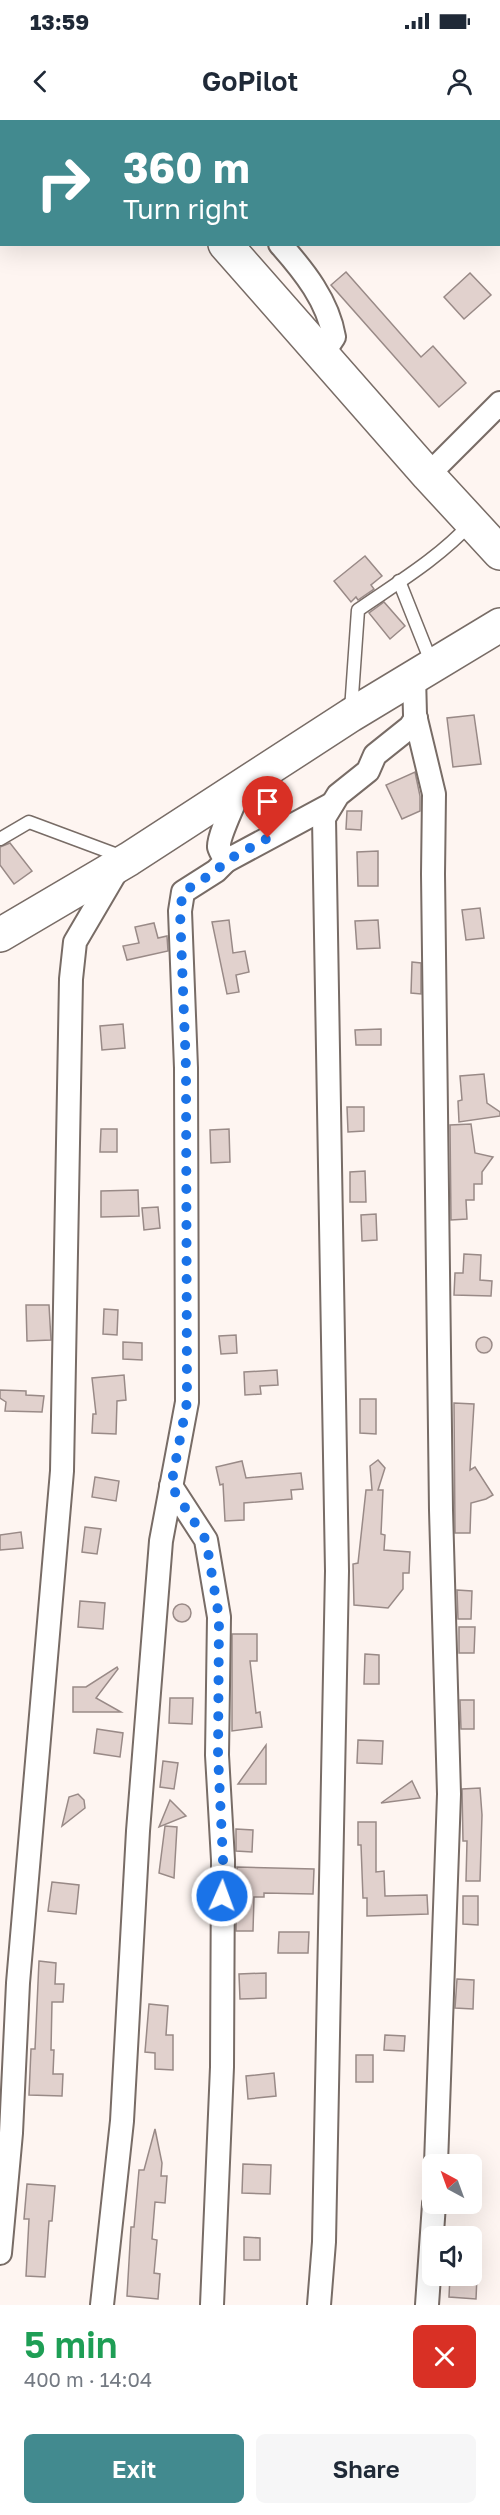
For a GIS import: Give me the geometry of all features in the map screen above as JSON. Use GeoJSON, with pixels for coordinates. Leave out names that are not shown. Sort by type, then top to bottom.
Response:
{"type":"FeatureCollection","features":[{"type":"Feature","properties":{"kind":"main road"},"geometry":{"type":"LineString","coordinates":[[227,246],[429,476],[500,553]]}},
{"type":"Feature","properties":{"kind":"main road"},"geometry":{"type":"LineString","coordinates":[[0,935],[124,862],[351,715],[500,625]]}},
{"type":"Feature","properties":{"kind":"street"},"geometry":{"type":"LineString","coordinates":[[282,246],[304,272],[331,319],[334,337],[322,355]]}},
{"type":"Feature","properties":{"kind":"street"},"geometry":{"type":"LineString","coordinates":[[429,476],[500,403]]}},
{"type":"Feature","properties":{"kind":"street"},"geometry":{"type":"LineString","coordinates":[[424,671],[416,718],[434,794],[441,1510],[449,1794],[436,2154]]}},
{"type":"Feature","properties":{"kind":"street"},"geometry":{"type":"LineString","coordinates":[[319,2305],[324,2242],[337,1571],[324,818],[338,795],[368,771],[375,755],[410,727],[416,718]]}},
{"type":"Feature","properties":{"kind":"street"},"geometry":{"type":"LineString","coordinates":[[226,861],[219,848],[225,822],[232,813],[241,787]]}},
{"type":"Feature","properties":{"kind":"street"},"geometry":{"type":"LineString","coordinates":[[102,2305],[122,2121],[138,1831],[161,1541],[187,1402],[186,1068],[180,911],[183,892],[216,871],[226,861],[332,804]]}},
{"type":"Feature","properties":{"kind":"street"},"geometry":{"type":"LineString","coordinates":[[0,2253],[11,2133],[18,1983],[62,1471],[70,979],[75,942],[124,862]]}},
{"type":"Feature","properties":{"kind":"street"},"geometry":{"type":"LineString","coordinates":[[171,1486],[206,1540],[219,1617],[218,1755],[223,1860],[220,1983],[222,2067],[213,2305]]}},
{"type":"Feature","properties":{"kind":"street"},"geometry":{"type":"LineString","coordinates":[[427,2305],[433,2214]]}},
{"type":"Feature","properties":{"kind":"lane"},"geometry":{"type":"LineString","coordinates":[[351,715],[358,610],[458,538],[472,522]]}},
{"type":"Feature","properties":{"kind":"lane"},"geometry":{"type":"LineString","coordinates":[[399,581],[424,671]]}},
{"type":"Feature","properties":{"kind":"lane"},"geometry":{"type":"LineString","coordinates":[[0,839],[29,822],[124,862]]}},
{"type":"Feature","properties":{"kind":"building"},"geometry":{"type":"Polygon","coordinates":[[[346,272],[421,357],[433,346],[466,383],[439,407],[331,285],[346,272]]]}},
{"type":"Feature","properties":{"kind":"building"},"geometry":{"type":"Polygon","coordinates":[[[470,273],[491,295],[464,319],[444,297],[470,273]]]}},
{"type":"Feature","properties":{"kind":"building"},"geometry":{"type":"Polygon","coordinates":[[[365,556],[382,576],[371,585],[374,589],[358,600],[356,597],[351,602],[334,581],[365,556]]]}},
{"type":"Feature","properties":{"kind":"building"},"geometry":{"type":"Polygon","coordinates":[[[384,602],[405,626],[390,639],[369,613],[384,602]]]}},
{"type":"Feature","properties":{"kind":"building"},"geometry":{"type":"Polygon","coordinates":[[[474,715],[481,764],[453,767],[447,718],[474,715]]]}},
{"type":"Feature","properties":{"kind":"building"},"geometry":{"type":"Polygon","coordinates":[[[415,772],[420,796],[420,811],[402,819],[386,785],[415,772]]]}},
{"type":"Feature","properties":{"kind":"building"},"geometry":{"type":"Polygon","coordinates":[[[347,811],[362,811],[361,830],[346,829],[347,811]]]}},
{"type":"Feature","properties":{"kind":"building"},"geometry":{"type":"Polygon","coordinates":[[[10,843],[32,871],[14,884],[0,865],[0,847],[10,843]]]}},
{"type":"Feature","properties":{"kind":"building"},"geometry":{"type":"Polygon","coordinates":[[[378,851],[378,886],[358,886],[357,852],[378,851]]]}},
{"type":"Feature","properties":{"kind":"building"},"geometry":{"type":"Polygon","coordinates":[[[480,908],[484,938],[466,940],[462,910],[480,908]]]}},
{"type":"Feature","properties":{"kind":"building"},"geometry":{"type":"Polygon","coordinates":[[[229,920],[233,953],[245,951],[249,972],[236,975],[239,992],[227,994],[212,922],[229,920]]]}},
{"type":"Feature","properties":{"kind":"building"},"geometry":{"type":"Polygon","coordinates":[[[378,920],[380,948],[357,949],[355,921],[378,920]]]}},
{"type":"Feature","properties":{"kind":"building"},"geometry":{"type":"Polygon","coordinates":[[[154,923],[158,938],[167,936],[168,951],[127,960],[123,946],[139,943],[135,927],[154,923]]]}},
{"type":"Feature","properties":{"kind":"building"},"geometry":{"type":"Polygon","coordinates":[[[412,962],[421,963],[421,994],[411,993],[412,962]]]}},
{"type":"Feature","properties":{"kind":"building"},"geometry":{"type":"Polygon","coordinates":[[[123,1024],[125,1048],[102,1050],[100,1026],[123,1024]]]}},
{"type":"Feature","properties":{"kind":"building"},"geometry":{"type":"Polygon","coordinates":[[[381,1029],[381,1045],[356,1045],[355,1030],[381,1029]]]}},
{"type":"Feature","properties":{"kind":"building"},"geometry":{"type":"Polygon","coordinates":[[[484,1074],[487,1103],[500,1112],[500,1116],[459,1122],[458,1101],[462,1100],[460,1076],[484,1074]]]}},
{"type":"Feature","properties":{"kind":"building"},"geometry":{"type":"Polygon","coordinates":[[[347,1107],[364,1107],[364,1131],[348,1132],[347,1107]]]}},
{"type":"Feature","properties":{"kind":"building"},"geometry":{"type":"Polygon","coordinates":[[[471,1124],[475,1153],[493,1157],[482,1172],[482,1184],[474,1184],[474,1200],[466,1200],[467,1219],[451,1220],[450,1125],[471,1124]]]}},
{"type":"Feature","properties":{"kind":"building"},"geometry":{"type":"Polygon","coordinates":[[[101,1129],[117,1129],[117,1152],[100,1152],[101,1129]]]}},
{"type":"Feature","properties":{"kind":"building"},"geometry":{"type":"Polygon","coordinates":[[[229,1129],[230,1162],[211,1163],[210,1130],[229,1129]]]}},
{"type":"Feature","properties":{"kind":"building"},"geometry":{"type":"Polygon","coordinates":[[[365,1171],[366,1202],[350,1202],[350,1172],[365,1171]]]}},
{"type":"Feature","properties":{"kind":"building"},"geometry":{"type":"Polygon","coordinates":[[[138,1190],[139,1216],[101,1217],[101,1191],[138,1190]]]}},
{"type":"Feature","properties":{"kind":"building"},"geometry":{"type":"Polygon","coordinates":[[[158,1207],[160,1228],[144,1230],[142,1208],[158,1207]]]}},
{"type":"Feature","properties":{"kind":"building"},"geometry":{"type":"Polygon","coordinates":[[[376,1214],[377,1240],[362,1241],[361,1215],[376,1214]]]}},
{"type":"Feature","properties":{"kind":"building"},"geometry":{"type":"Polygon","coordinates":[[[464,1254],[481,1255],[480,1280],[492,1281],[491,1296],[454,1295],[455,1273],[463,1273],[464,1254]]]}},
{"type":"Feature","properties":{"kind":"building"},"geometry":{"type":"Polygon","coordinates":[[[26,1305],[49,1305],[51,1340],[27,1341],[26,1305]]]}},
{"type":"Feature","properties":{"kind":"building"},"geometry":{"type":"Polygon","coordinates":[[[104,1309],[118,1310],[117,1335],[103,1334],[104,1309]]]}},
{"type":"Feature","properties":{"kind":"building"},"geometry":{"type":"Polygon","coordinates":[[[236,1335],[237,1353],[221,1354],[219,1336],[236,1335]]]}},
{"type":"Feature","properties":{"kind":"building"},"geometry":{"type":"Polygon","coordinates":[[[484,1337],[490,1339],[492,1345],[490,1351],[484,1353],[478,1351],[476,1345],[478,1339],[484,1337]]]}},
{"type":"Feature","properties":{"kind":"building"},"geometry":{"type":"Polygon","coordinates":[[[123,1342],[142,1343],[142,1360],[123,1359],[123,1342]]]}},
{"type":"Feature","properties":{"kind":"building"},"geometry":{"type":"Polygon","coordinates":[[[277,1370],[278,1385],[260,1386],[261,1394],[245,1395],[244,1372],[277,1370]]]}},
{"type":"Feature","properties":{"kind":"building"},"geometry":{"type":"Polygon","coordinates":[[[124,1375],[126,1400],[117,1401],[116,1434],[92,1433],[93,1414],[96,1414],[92,1378],[124,1375]]]}},
{"type":"Feature","properties":{"kind":"building"},"geometry":{"type":"Polygon","coordinates":[[[0,1390],[26,1391],[26,1395],[44,1396],[42,1412],[5,1411],[6,1402],[0,1398],[0,1390]]]}},
{"type":"Feature","properties":{"kind":"building"},"geometry":{"type":"Polygon","coordinates":[[[360,1399],[376,1399],[376,1434],[360,1433],[360,1399]]]}},
{"type":"Feature","properties":{"kind":"building"},"geometry":{"type":"Polygon","coordinates":[[[454,1403],[474,1404],[470,1470],[475,1467],[493,1495],[471,1503],[470,1533],[455,1533],[454,1403]]]}},
{"type":"Feature","properties":{"kind":"building"},"geometry":{"type":"Polygon","coordinates":[[[378,1460],[385,1468],[378,1490],[383,1490],[381,1534],[385,1535],[384,1550],[410,1552],[409,1573],[403,1573],[403,1589],[388,1608],[354,1605],[353,1564],[358,1563],[366,1490],[372,1490],[370,1466],[378,1460]]]}},
{"type":"Feature","properties":{"kind":"building"},"geometry":{"type":"Polygon","coordinates":[[[242,1461],[246,1478],[301,1473],[303,1489],[291,1490],[292,1499],[244,1503],[244,1520],[225,1521],[223,1484],[220,1485],[216,1467],[242,1461]]]}},
{"type":"Feature","properties":{"kind":"building"},"geometry":{"type":"Polygon","coordinates":[[[95,1477],[119,1481],[116,1501],[92,1497],[95,1477]]]}},
{"type":"Feature","properties":{"kind":"building"},"geometry":{"type":"Polygon","coordinates":[[[85,1527],[101,1529],[97,1554],[82,1552],[85,1527]]]}},
{"type":"Feature","properties":{"kind":"building"},"geometry":{"type":"Polygon","coordinates":[[[21,1532],[23,1548],[0,1550],[0,1535],[21,1532]]]}},
{"type":"Feature","properties":{"kind":"building"},"geometry":{"type":"Polygon","coordinates":[[[457,1590],[472,1591],[471,1619],[458,1619],[457,1590]]]}},
{"type":"Feature","properties":{"kind":"building"},"geometry":{"type":"Polygon","coordinates":[[[80,1601],[105,1603],[103,1629],[78,1627],[80,1601]]]}},
{"type":"Feature","properties":{"kind":"building"},"geometry":{"type":"Polygon","coordinates":[[[178,1604],[186,1604],[191,1609],[189,1620],[178,1622],[173,1617],[173,1609],[178,1604]]]}},
{"type":"Feature","properties":{"kind":"building"},"geometry":{"type":"Polygon","coordinates":[[[459,1627],[475,1627],[474,1653],[459,1653],[459,1627]]]}},
{"type":"Feature","properties":{"kind":"building"},"geometry":{"type":"Polygon","coordinates":[[[232,1634],[257,1634],[257,1661],[250,1661],[256,1713],[260,1712],[262,1727],[232,1731],[232,1634]]]}},
{"type":"Feature","properties":{"kind":"building"},"geometry":{"type":"Polygon","coordinates":[[[365,1654],[379,1655],[379,1684],[364,1684],[365,1654]]]}},
{"type":"Feature","properties":{"kind":"building"},"geometry":{"type":"Polygon","coordinates":[[[117,1667],[118,1669],[96,1698],[121,1712],[73,1712],[73,1687],[86,1687],[117,1667]]]}},
{"type":"Feature","properties":{"kind":"building"},"geometry":{"type":"Polygon","coordinates":[[[170,1698],[193,1698],[192,1724],[169,1723],[170,1698]]]}},
{"type":"Feature","properties":{"kind":"building"},"geometry":{"type":"Polygon","coordinates":[[[460,1700],[474,1700],[474,1729],[461,1729],[460,1700]]]}},
{"type":"Feature","properties":{"kind":"building"},"geometry":{"type":"Polygon","coordinates":[[[97,1729],[123,1733],[120,1757],[94,1753],[97,1729]]]}},
{"type":"Feature","properties":{"kind":"building"},"geometry":{"type":"Polygon","coordinates":[[[358,1740],[383,1741],[382,1764],[357,1763],[358,1740]]]}},
{"type":"Feature","properties":{"kind":"building"},"geometry":{"type":"Polygon","coordinates":[[[266,1745],[266,1784],[238,1784],[266,1745]]]}},
{"type":"Feature","properties":{"kind":"building"},"geometry":{"type":"Polygon","coordinates":[[[163,1761],[178,1763],[174,1789],[160,1787],[163,1761]]]}},
{"type":"Feature","properties":{"kind":"building"},"geometry":{"type":"Polygon","coordinates":[[[412,1781],[420,1798],[381,1803],[412,1781]]]}},
{"type":"Feature","properties":{"kind":"building"},"geometry":{"type":"Polygon","coordinates":[[[480,1788],[482,1815],[480,1881],[466,1881],[467,1841],[463,1841],[462,1789],[480,1788]]]}},
{"type":"Feature","properties":{"kind":"building"},"geometry":{"type":"Polygon","coordinates":[[[78,1794],[84,1800],[85,1808],[62,1826],[69,1797],[78,1794]]]}},
{"type":"Feature","properties":{"kind":"building"},"geometry":{"type":"Polygon","coordinates":[[[170,1800],[186,1816],[159,1827],[170,1800]]]}},
{"type":"Feature","properties":{"kind":"building"},"geometry":{"type":"Polygon","coordinates":[[[358,1822],[376,1822],[376,1872],[384,1871],[385,1896],[427,1895],[428,1914],[367,1916],[367,1898],[363,1898],[358,1822]]]}},
{"type":"Feature","properties":{"kind":"building"},"geometry":{"type":"Polygon","coordinates":[[[165,1826],[177,1827],[174,1878],[159,1873],[165,1826]]]}},
{"type":"Feature","properties":{"kind":"building"},"geometry":{"type":"Polygon","coordinates":[[[236,1829],[253,1830],[252,1852],[236,1851],[236,1829]]]}},
{"type":"Feature","properties":{"kind":"building"},"geometry":{"type":"Polygon","coordinates":[[[237,1867],[314,1869],[313,1894],[264,1893],[264,1897],[254,1897],[253,1931],[236,1931],[237,1867]]]}},
{"type":"Feature","properties":{"kind":"building"},"geometry":{"type":"Polygon","coordinates":[[[52,1882],[79,1885],[76,1914],[48,1911],[52,1882]]]}},
{"type":"Feature","properties":{"kind":"building"},"geometry":{"type":"Polygon","coordinates":[[[463,1896],[478,1896],[478,1925],[463,1924],[463,1896]]]}},
{"type":"Feature","properties":{"kind":"building"},"geometry":{"type":"Polygon","coordinates":[[[279,1932],[309,1932],[308,1953],[278,1953],[279,1932]]]}},
{"type":"Feature","properties":{"kind":"building"},"geometry":{"type":"Polygon","coordinates":[[[39,1961],[56,1963],[55,1984],[64,1984],[63,2002],[52,2002],[51,2050],[54,2050],[53,2074],[63,2074],[62,2096],[29,2095],[31,2049],[35,2049],[39,1961]]]}},
{"type":"Feature","properties":{"kind":"building"},"geometry":{"type":"Polygon","coordinates":[[[266,1973],[266,1998],[240,1999],[239,1974],[266,1973]]]}},
{"type":"Feature","properties":{"kind":"building"},"geometry":{"type":"Polygon","coordinates":[[[457,1979],[474,1980],[473,2009],[455,2008],[457,1979]]]}},
{"type":"Feature","properties":{"kind":"building"},"geometry":{"type":"Polygon","coordinates":[[[149,2004],[168,2006],[166,2035],[173,2035],[173,2070],[155,2069],[155,2053],[145,2052],[149,2004]]]}},
{"type":"Feature","properties":{"kind":"building"},"geometry":{"type":"Polygon","coordinates":[[[385,2035],[405,2036],[404,2051],[384,2050],[385,2035]]]}},
{"type":"Feature","properties":{"kind":"building"},"geometry":{"type":"Polygon","coordinates":[[[356,2055],[373,2055],[373,2082],[356,2082],[356,2055]]]}},
{"type":"Feature","properties":{"kind":"building"},"geometry":{"type":"Polygon","coordinates":[[[274,2073],[276,2096],[248,2099],[246,2076],[274,2073]]]}},
{"type":"Feature","properties":{"kind":"building"},"geometry":{"type":"Polygon","coordinates":[[[155,2129],[162,2163],[161,2176],[167,2176],[165,2203],[155,2202],[152,2239],[157,2240],[154,2273],[160,2274],[158,2299],[127,2296],[131,2227],[134,2227],[139,2170],[144,2170],[155,2129]]]}},
{"type":"Feature","properties":{"kind":"building"},"geometry":{"type":"Polygon","coordinates":[[[243,2164],[271,2165],[270,2194],[242,2193],[243,2164]]]}},
{"type":"Feature","properties":{"kind":"building"},"geometry":{"type":"Polygon","coordinates":[[[27,2184],[55,2186],[52,2221],[49,2221],[45,2277],[26,2276],[29,2219],[24,2219],[27,2184]]]}},
{"type":"Feature","properties":{"kind":"building"},"geometry":{"type":"Polygon","coordinates":[[[244,2237],[260,2238],[260,2260],[244,2260],[244,2237]]]}},
{"type":"Feature","properties":{"kind":"building"},"geometry":{"type":"Polygon","coordinates":[[[450,2286],[477,2286],[476,2299],[449,2297],[450,2286]]]}},
{"type":"Feature","properties":{"kind":"route"},"geometry":{"type":"LineString","coordinates":[[222,1896],[223,1860],[218,1755],[219,1617],[206,1540],[171,1486],[187,1402],[186,1068],[180,911],[183,892],[223,866],[226,861],[268,838]]}}]}
